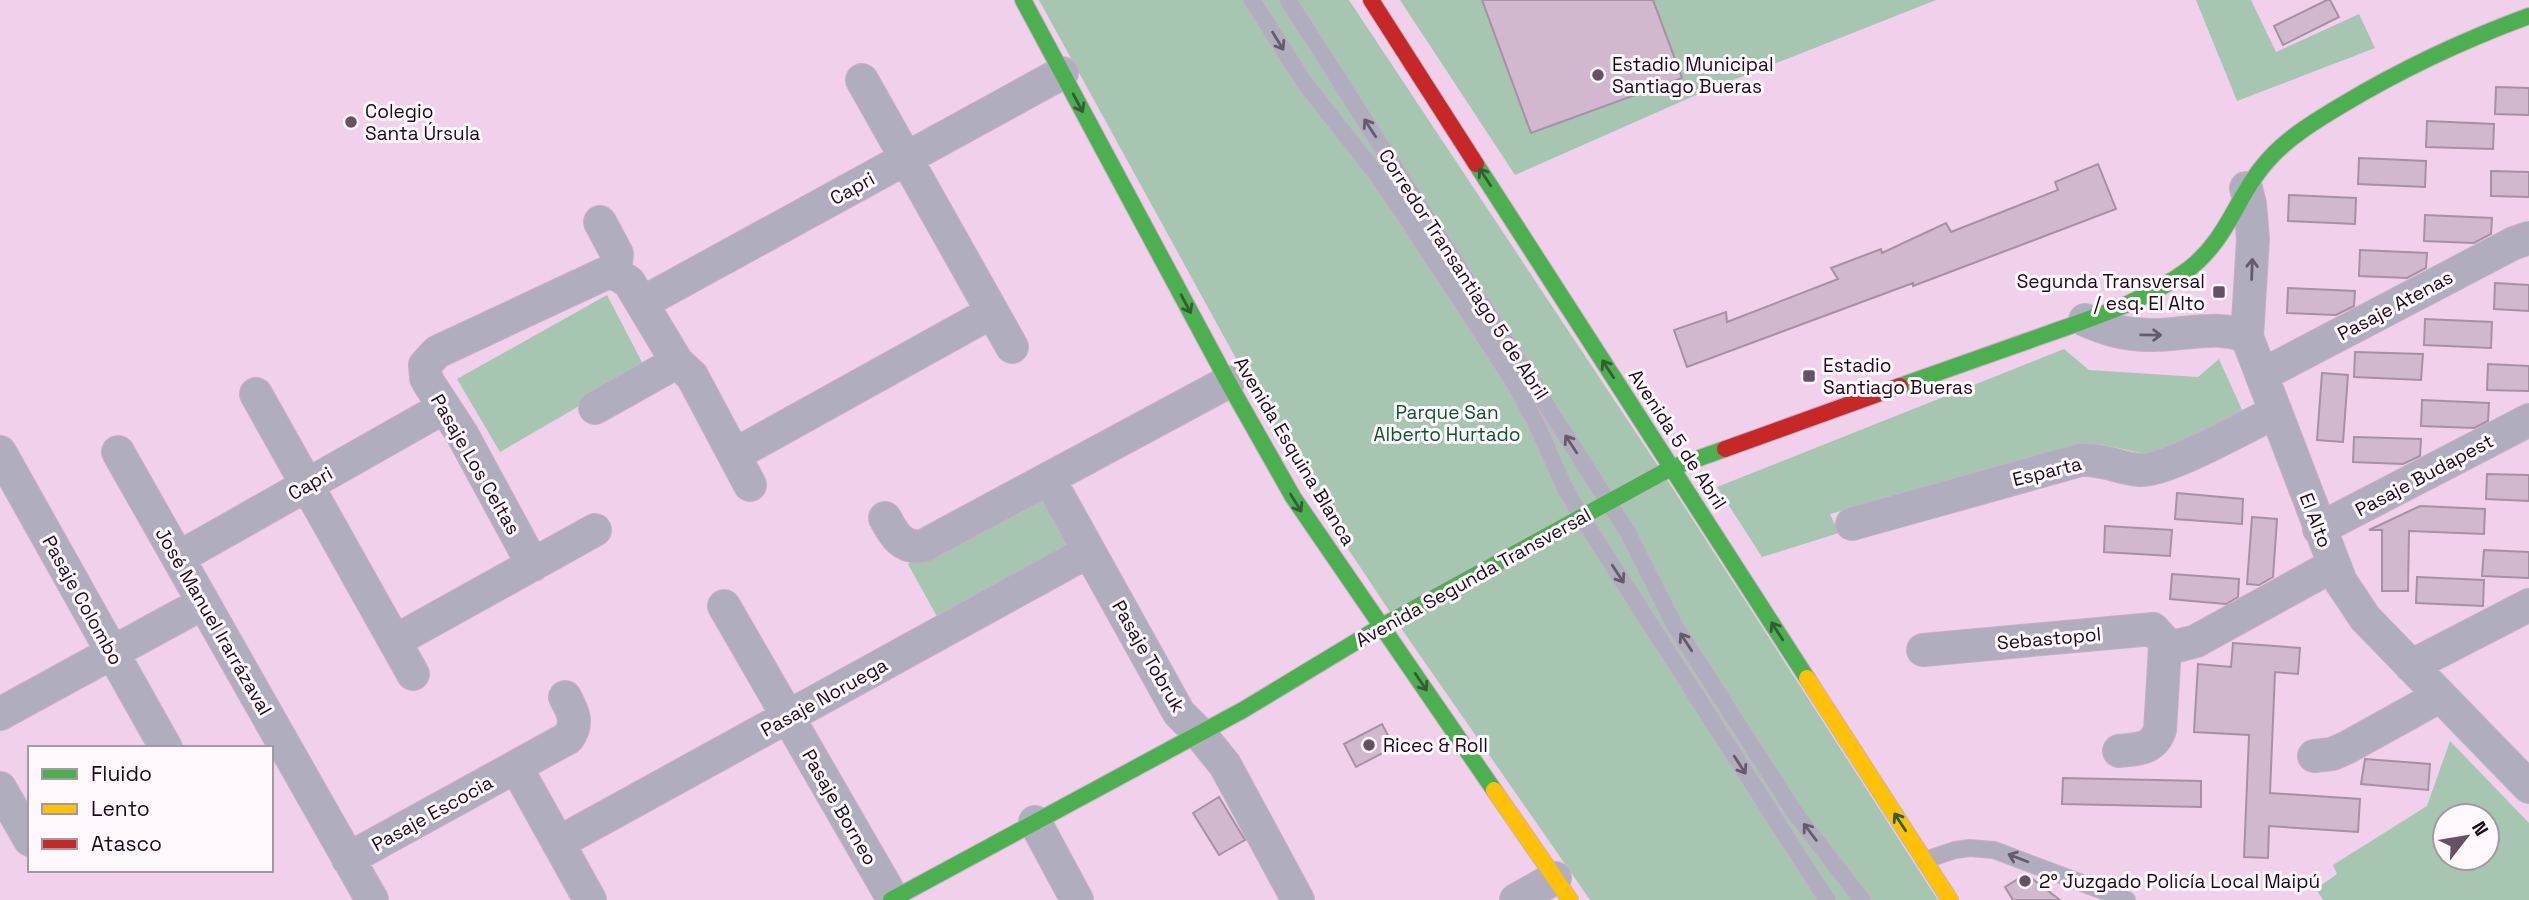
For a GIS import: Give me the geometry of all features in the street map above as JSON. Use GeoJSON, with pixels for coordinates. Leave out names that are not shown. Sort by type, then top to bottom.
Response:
{"type":"FeatureCollection","features":[{"type":"Feature","properties":{"kind":"main road","name":"Avenida Esquina Blanca"},"geometry":{"type":"LineString","coordinates":[[1023,0],[1228,382],[1293,497],[1563,889]]}},
{"type":"Feature","properties":{"kind":"main road","name":"Avenida 5 de Abril"},"geometry":{"type":"LineString","coordinates":[[1371,0],[1950,900]]}},
{"type":"Feature","properties":{"kind":"main road","name":"Avenida Segunda Transversal"},"geometry":{"type":"LineString","coordinates":[[892,900],[1200,734],[1382,626],[1671,468],[2130,303],[2185,273],[2216,243],[2246,188],[2279,148],[2345,103],[2417,62],[2529,16]]}},
{"type":"Feature","properties":{"kind":"street","name":"Capri"},"geometry":{"type":"LineString","coordinates":[[642,303],[1062,73]]}},
{"type":"Feature","properties":{"kind":"street"},"geometry":{"type":"LineString","coordinates":[[862,80],[1012,347]]}},
{"type":"Feature","properties":{"kind":"street","name":"El Alto"},"geometry":{"type":"LineString","coordinates":[[2246,188],[2253,239],[2247,337],[2334,565],[2351,601],[2529,788]]}},
{"type":"Feature","properties":{"kind":"street"},"geometry":{"type":"LineString","coordinates":[[600,222],[617,254],[615,273],[625,278],[677,362],[692,376],[750,485]]}},
{"type":"Feature","properties":{"kind":"street","name":"Pasaje Atenas"},"geometry":{"type":"LineString","coordinates":[[2262,375],[2514,243],[2529,238]]}},
{"type":"Feature","properties":{"kind":"street","name":"Pasaje Los Celtas"},"geometry":{"type":"LineString","coordinates":[[533,565],[463,434],[443,408],[426,378],[425,371],[430,357],[437,352],[598,276],[615,273]]}},
{"type":"Feature","properties":{"kind":"street"},"geometry":{"type":"LineString","coordinates":[[734,455],[992,312]]}},
{"type":"Feature","properties":{"kind":"street"},"geometry":{"type":"LineString","coordinates":[[2085,320],[2127,334],[2223,331],[2236,332],[2247,337]]}},
{"type":"Feature","properties":{"kind":"street"},"geometry":{"type":"LineString","coordinates":[[595,408],[677,362]]}},
{"type":"Feature","properties":{"kind":"street"},"geometry":{"type":"LineString","coordinates":[[885,518],[900,541],[908,545],[923,546],[1228,382]]}},
{"type":"Feature","properties":{"kind":"street"},"geometry":{"type":"LineString","coordinates":[[256,394],[413,674]]}},
{"type":"Feature","properties":{"kind":"street","name":"Capri"},"geometry":{"type":"LineString","coordinates":[[178,558],[443,408]]}},
{"type":"Feature","properties":{"kind":"street","name":"Esparta"},"geometry":{"type":"LineString","coordinates":[[1852,524],[2081,460],[2098,459],[2140,471],[2162,467],[2276,412]]}},
{"type":"Feature","properties":{"kind":"street","name":"Pasaje Budapest"},"geometry":{"type":"LineString","coordinates":[[2319,529],[2529,420]]}},
{"type":"Feature","properties":{"kind":"street","name":"Pasaje Colombo"},"geometry":{"type":"LineString","coordinates":[[0,452],[165,746]]}},
{"type":"Feature","properties":{"kind":"street","name":"José Manuel Irarrázaval"},"geometry":{"type":"LineString","coordinates":[[118,452],[372,900]]}},
{"type":"Feature","properties":{"kind":"street","name":"Pasaje Tobruk"},"geometry":{"type":"LineString","coordinates":[[1049,479],[1179,713],[1225,765],[1298,900]]}},
{"type":"Feature","properties":{"kind":"street"},"geometry":{"type":"LineString","coordinates":[[395,641],[596,530]]}},
{"type":"Feature","properties":{"kind":"street","name":"Pasaje Noruega"},"geometry":{"type":"LineString","coordinates":[[558,843],[1089,551]]}},
{"type":"Feature","properties":{"kind":"street"},"geometry":{"type":"LineString","coordinates":[[2119,751],[2148,747],[2158,737],[2165,647],[2196,641],[2334,565]]}},
{"type":"Feature","properties":{"kind":"street"},"geometry":{"type":"LineString","coordinates":[[0,714],[204,603]]}},
{"type":"Feature","properties":{"kind":"street"},"geometry":{"type":"LineString","coordinates":[[2411,666],[2529,605]]}},
{"type":"Feature","properties":{"kind":"street","name":"Pasaje Borneo"},"geometry":{"type":"LineString","coordinates":[[724,606],[892,900]]}},
{"type":"Feature","properties":{"kind":"street","name":"Sebastopol"},"geometry":{"type":"LineString","coordinates":[[1923,650],[2146,629],[2153,629],[2160,634],[2165,647]]}},
{"type":"Feature","properties":{"kind":"street"},"geometry":{"type":"LineString","coordinates":[[2314,756],[2332,754],[2346,748],[2440,695]]}},
{"type":"Feature","properties":{"kind":"street","name":"Pasaje Escocia"},"geometry":{"type":"LineString","coordinates":[[348,859],[563,741],[572,733],[575,718],[565,697]]}},
{"type":"Feature","properties":{"kind":"street","name":"Pasaje Escocia"},"geometry":{"type":"LineString","coordinates":[[516,767],[590,900]]}},
{"type":"Feature","properties":{"kind":"street"},"geometry":{"type":"LineString","coordinates":[[0,788],[28,837]]}},
{"type":"Feature","properties":{"kind":"street"},"geometry":{"type":"LineString","coordinates":[[1035,822],[1077,900]]}},
{"type":"Feature","properties":{"kind":"street"},"geometry":{"type":"LineString","coordinates":[[1516,900],[1563,889]]}},
{"type":"Feature","properties":{"kind":"lane","name":"Corredor Transantiago 5 de Abril"},"geometry":{"type":"LineString","coordinates":[[1252,0],[1304,82],[1374,171],[1406,217],[1513,382],[1581,516],[1827,900]]}},
{"type":"Feature","properties":{"kind":"lane","name":"Corredor Transantiago 5 de Abril"},"geometry":{"type":"LineString","coordinates":[[1288,0],[1640,553],[1675,626],[1795,813],[1862,900]]}},
{"type":"Feature","properties":{"kind":"lane"},"geometry":{"type":"LineString","coordinates":[[1925,860],[1962,849],[1994,850],[2127,900]]}},
{"type":"Feature","properties":{"kind":"green space","name":"Parque San Alberto Hurtado"},"geometry":{"type":"Polygon","coordinates":[[[1039,0],[1349,0],[1666,478],[1938,900],[1590,900],[1394,618],[1305,484],[1039,0]]]}},
{"type":"Feature","properties":{"kind":"green space","name":"Estadio Municipal Santiago Bueras"},"geometry":{"type":"Polygon","coordinates":[[[1400,0],[1936,0],[1703,92],[1515,175],[1400,0]]]}},
{"type":"Feature","properties":{"kind":"green space"},"geometry":{"type":"Polygon","coordinates":[[[2196,0],[2251,0],[2276,52],[2359,14],[2375,48],[2237,101],[2196,0]]]}},
{"type":"Feature","properties":{"kind":"green space"},"geometry":{"type":"Polygon","coordinates":[[[607,295],[645,368],[500,452],[457,379],[607,295]]]}},
{"type":"Feature","properties":{"kind":"green space"},"geometry":{"type":"Polygon","coordinates":[[[2064,349],[2089,370],[2198,377],[2219,359],[2243,412],[2158,457],[2100,444],[1830,514],[1839,533],[1762,557],[1717,487],[2064,349]]]}},
{"type":"Feature","properties":{"kind":"green space"},"geometry":{"type":"Polygon","coordinates":[[[1038,492],[1070,551],[940,622],[908,564],[1038,492]]]}},
{"type":"Feature","properties":{"kind":"green space"},"geometry":{"type":"Polygon","coordinates":[[[2450,741],[2529,823],[2529,900],[2323,900],[2316,889],[2337,874],[2333,865],[2427,806],[2450,741]]]}},
{"type":"Feature","properties":{"kind":"building"},"geometry":{"type":"Polygon","coordinates":[[[1482,0],[1653,0],[1682,78],[1531,133],[1482,0]]]}},
{"type":"Feature","properties":{"kind":"building"},"geometry":{"type":"Polygon","coordinates":[[[2330,0],[2339,17],[2283,45],[2274,26],[2330,0]]]}},
{"type":"Feature","properties":{"kind":"building"},"geometry":{"type":"Polygon","coordinates":[[[2496,87],[2529,88],[2529,115],[2495,114],[2496,87]]]}},
{"type":"Feature","properties":{"kind":"building"},"geometry":{"type":"Polygon","coordinates":[[[2427,121],[2494,124],[2493,149],[2426,147],[2427,121]]]}},
{"type":"Feature","properties":{"kind":"building"},"geometry":{"type":"Polygon","coordinates":[[[2359,158],[2426,161],[2425,187],[2358,184],[2359,158]]]}},
{"type":"Feature","properties":{"kind":"building"},"geometry":{"type":"Polygon","coordinates":[[[2098,164],[2116,209],[1687,367],[1674,330],[1726,312],[1727,322],[1838,279],[1831,268],[1881,249],[1882,253],[1946,223],[1951,232],[2058,190],[2055,182],[2098,164]]]}},
{"type":"Feature","properties":{"kind":"building"},"geometry":{"type":"Polygon","coordinates":[[[2491,171],[2529,172],[2529,197],[2491,196],[2491,171]]]}},
{"type":"Feature","properties":{"kind":"building"},"geometry":{"type":"Polygon","coordinates":[[[2289,195],[2356,198],[2355,224],[2288,221],[2289,195]]]}},
{"type":"Feature","properties":{"kind":"building"},"geometry":{"type":"Polygon","coordinates":[[[2425,215],[2492,218],[2491,234],[2474,243],[2424,241],[2425,215]]]}},
{"type":"Feature","properties":{"kind":"building"},"geometry":{"type":"Polygon","coordinates":[[[2360,250],[2427,253],[2426,268],[2407,278],[2359,276],[2360,250]]]}},
{"type":"Feature","properties":{"kind":"building"},"geometry":{"type":"Polygon","coordinates":[[[2495,283],[2529,285],[2529,311],[2494,309],[2495,283]]]}},
{"type":"Feature","properties":{"kind":"building"},"geometry":{"type":"Polygon","coordinates":[[[2288,288],[2355,291],[2354,306],[2336,315],[2287,313],[2288,288]]]}},
{"type":"Feature","properties":{"kind":"building"},"geometry":{"type":"Polygon","coordinates":[[[2425,319],[2492,322],[2491,348],[2424,345],[2425,319]]]}},
{"type":"Feature","properties":{"kind":"building"},"geometry":{"type":"Polygon","coordinates":[[[2355,352],[2423,354],[2421,380],[2354,377],[2355,352]]]}},
{"type":"Feature","properties":{"kind":"building"},"geometry":{"type":"Polygon","coordinates":[[[2488,364],[2529,366],[2529,391],[2487,390],[2488,364]]]}},
{"type":"Feature","properties":{"kind":"building"},"geometry":{"type":"Polygon","coordinates":[[[2322,373],[2348,375],[2343,442],[2317,440],[2322,373]]]}},
{"type":"Feature","properties":{"kind":"building"},"geometry":{"type":"Polygon","coordinates":[[[2422,400],[2489,403],[2488,421],[2474,428],[2421,426],[2422,400]]]}},
{"type":"Feature","properties":{"kind":"building"},"geometry":{"type":"Polygon","coordinates":[[[2354,437],[2421,439],[2420,456],[2403,464],[2353,462],[2354,437]]]}},
{"type":"Feature","properties":{"kind":"building"},"geometry":{"type":"Polygon","coordinates":[[[2487,474],[2529,475],[2529,501],[2486,499],[2487,474]]]}},
{"type":"Feature","properties":{"kind":"building"},"geometry":{"type":"Polygon","coordinates":[[[2177,493],[2243,499],[2242,524],[2175,519],[2177,493]]]}},
{"type":"Feature","properties":{"kind":"building"},"geometry":{"type":"Polygon","coordinates":[[[2420,506],[2485,509],[2484,534],[2409,531],[2408,591],[2382,591],[2382,530],[2369,530],[2420,506]]]}},
{"type":"Feature","properties":{"kind":"building"},"geometry":{"type":"Polygon","coordinates":[[[2252,517],[2277,519],[2273,577],[2259,585],[2247,584],[2252,517]]]}},
{"type":"Feature","properties":{"kind":"building"},"geometry":{"type":"Polygon","coordinates":[[[2105,526],[2172,530],[2170,556],[2104,552],[2105,526]]]}},
{"type":"Feature","properties":{"kind":"building"},"geometry":{"type":"Polygon","coordinates":[[[2484,550],[2529,552],[2529,578],[2482,576],[2484,550]]]}},
{"type":"Feature","properties":{"kind":"building"},"geometry":{"type":"Polygon","coordinates":[[[2172,574],[2239,579],[2238,597],[2226,604],[2170,599],[2172,574]]]}},
{"type":"Feature","properties":{"kind":"building"},"geometry":{"type":"Polygon","coordinates":[[[2417,577],[2484,580],[2483,606],[2416,603],[2417,577]]]}},
{"type":"Feature","properties":{"kind":"building"},"geometry":{"type":"Polygon","coordinates":[[[2233,643],[2300,648],[2298,674],[2275,672],[2270,793],[2360,799],[2358,832],[2269,826],[2268,858],[2244,857],[2249,735],[2194,732],[2198,664],[2231,667],[2233,643]]]}},
{"type":"Feature","properties":{"kind":"building","name":"Ricec & Roll"},"geometry":{"type":"Polygon","coordinates":[[[1382,724],[1394,747],[1356,767],[1344,744],[1382,724]]]}},
{"type":"Feature","properties":{"kind":"building"},"geometry":{"type":"Polygon","coordinates":[[[2365,759],[2430,764],[2428,790],[2361,784],[2365,759]]]}},
{"type":"Feature","properties":{"kind":"building"},"geometry":{"type":"Polygon","coordinates":[[[2063,778],[2201,781],[2201,807],[2062,804],[2063,778]]]}},
{"type":"Feature","properties":{"kind":"building"},"geometry":{"type":"Polygon","coordinates":[[[1219,797],[1245,840],[1219,855],[1193,813],[1219,797]]]}},
{"type":"Feature","properties":{"kind":"building","name":"2° Juzgado Policía Local Maipú"},"geometry":{"type":"Polygon","coordinates":[[[2026,874],[2060,900],[2013,900],[2005,887],[2026,874]]]}},
{"type":"Feature","properties":{"kind":"traffic: fast"},"geometry":{"type":"LineString","coordinates":[[1023,0],[1228,382],[1293,497],[1494,790]]}},
{"type":"Feature","properties":{"kind":"traffic: fast"},"geometry":{"type":"LineString","coordinates":[[1900,386],[2104,313],[2157,290],[2189,269],[2203,256],[2224,229],[2259,172],[2270,158],[2295,136],[2342,105],[2410,67],[2529,16]]}},
{"type":"Feature","properties":{"kind":"traffic: fast"},"geometry":{"type":"LineString","coordinates":[[1476,164],[1807,678]]}},
{"type":"Feature","properties":{"kind":"traffic: fast"},"geometry":{"type":"LineString","coordinates":[[891,900],[1243,710],[1382,626],[1671,468],[1725,449]]}},
{"type":"Feature","properties":{"kind":"traffic: slow"},"geometry":{"type":"LineString","coordinates":[[1807,678],[1950,900]]}},
{"type":"Feature","properties":{"kind":"traffic: slow"},"geometry":{"type":"LineString","coordinates":[[1494,790],[1570,900]]}},
{"type":"Feature","properties":{"kind":"traffic: jam"},"geometry":{"type":"LineString","coordinates":[[1371,0],[1476,164]]}},
{"type":"Feature","properties":{"kind":"traffic: jam"},"geometry":{"type":"LineString","coordinates":[[1725,449],[1900,386]]}},
{"type":"Feature","properties":{"kind":"place","name":"Estadio Municipal Santiago Bueras"},"geometry":{"type":"Point","coordinates":[1598,75]}},
{"type":"Feature","properties":{"kind":"place","name":"Colegio Santa Úrsula"},"geometry":{"type":"Point","coordinates":[351,122]}},
{"type":"Feature","properties":{"kind":"place","name":"Segunda Transversal / esq. El Alto"},"geometry":{"type":"Point","coordinates":[2219,292]}},
{"type":"Feature","properties":{"kind":"place","name":"Estadio Santiago Bueras"},"geometry":{"type":"Point","coordinates":[1809,376]}},
{"type":"Feature","properties":{"kind":"place","name":"Ricec & Roll"},"geometry":{"type":"Point","coordinates":[1369,745]}},
{"type":"Feature","properties":{"kind":"place","name":"2° Juzgado Policía Local Maipú"},"geometry":{"type":"Point","coordinates":[2025,881]}}]}
